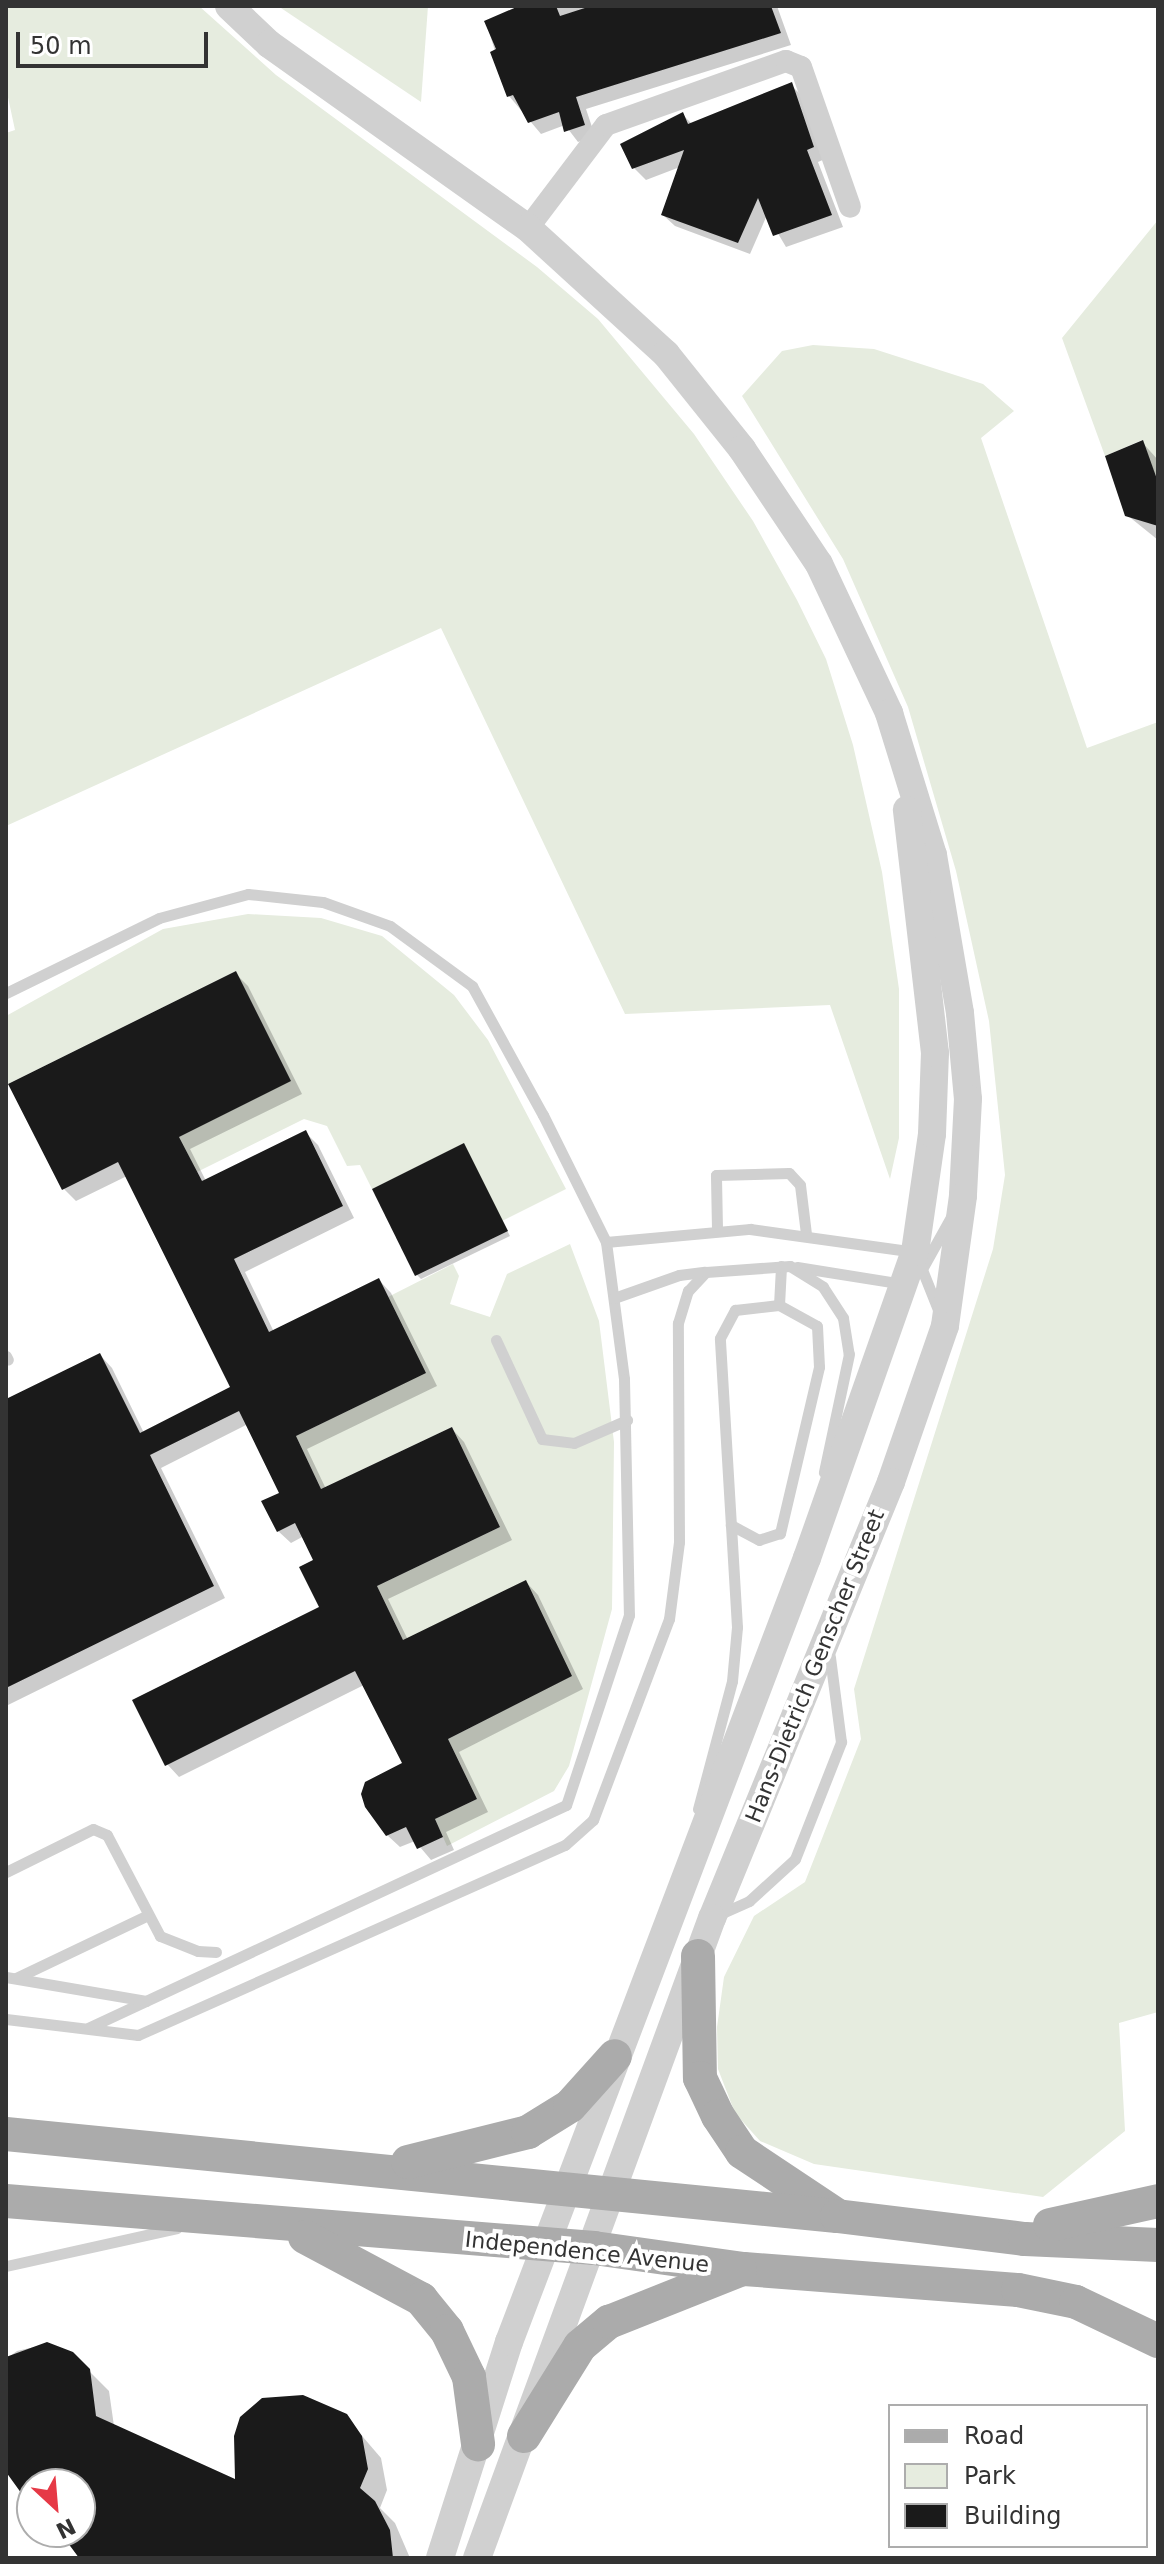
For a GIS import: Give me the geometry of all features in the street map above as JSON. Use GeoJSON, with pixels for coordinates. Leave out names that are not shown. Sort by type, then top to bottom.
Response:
{"type":"FeatureCollection","features":[{"type":"Feature","properties":{"kind":"main road"},"geometry":{"type":"LineString","coordinates":[[698,1956],[700,2078],[718,2116],[742,2152],[837,2216]]}},
{"type":"Feature","properties":{"kind":"main road"},"geometry":{"type":"LineString","coordinates":[[372,2169],[528,2132],[570,2106],[615,2056]]}},
{"type":"Feature","properties":{"kind":"main road"},"geometry":{"type":"LineString","coordinates":[[6,2134],[837,2216],[982,2234],[1158,2245]]}},
{"type":"Feature","properties":{"kind":"main road","name":"Independence Avenue"},"geometry":{"type":"LineString","coordinates":[[6,2201],[286,2227],[594,2248],[744,2269],[1018,2290],[1076,2302],[1158,2341]]}},
{"type":"Feature","properties":{"kind":"main road"},"geometry":{"type":"LineString","coordinates":[[982,2234],[1077,2221],[1158,2201]]}},
{"type":"Feature","properties":{"kind":"main road"},"geometry":{"type":"LineString","coordinates":[[286,2227],[421,2299],[447,2331],[469,2377],[478,2444]]}},
{"type":"Feature","properties":{"kind":"main road"},"geometry":{"type":"LineString","coordinates":[[524,2436],[580,2346],[609,2322],[744,2269]]}},
{"type":"Feature","properties":{"kind":"street","name":"Hans-Dietrich Genscher Street"},"geometry":{"type":"LineString","coordinates":[[229,6],[269,44],[528,228],[666,354],[742,449],[839,599],[899,745],[933,855],[960,1013],[968,1099],[963,1196],[945,1326],[891,1482],[712,1918],[594,2248],[477,2558]]}},
{"type":"Feature","properties":{"kind":"street"},"geometry":{"type":"LineString","coordinates":[[528,228],[606,125],[786,61],[801,67],[850,207]]}},
{"type":"Feature","properties":{"kind":"street","name":"Hans-Dietrich Genscher Street"},"geometry":{"type":"LineString","coordinates":[[440,2558],[545,2246],[914,1268],[932,1134],[935,1053],[899,745]]}},
{"type":"Feature","properties":{"kind":"lane"},"geometry":{"type":"LineString","coordinates":[[6,993],[159,918],[248,894],[323,902],[390,926],[472,986],[606,1242],[627,1420],[629,1615],[566,1805],[88,2028]]}},
{"type":"Feature","properties":{"kind":"lane"},"geometry":{"type":"LineString","coordinates":[[717,1229],[716,1175],[789,1173],[800,1185],[806,1234]]}},
{"type":"Feature","properties":{"kind":"lane"},"geometry":{"type":"LineString","coordinates":[[914,1268],[963,1196]]}},
{"type":"Feature","properties":{"kind":"lane"},"geometry":{"type":"LineString","coordinates":[[606,1242],[717,1229],[806,1234],[914,1268],[945,1326]]}},
{"type":"Feature","properties":{"kind":"lane"},"geometry":{"type":"LineString","coordinates":[[614,1298],[679,1275],[706,1272],[785,1266],[914,1268]]}},
{"type":"Feature","properties":{"kind":"lane"},"geometry":{"type":"LineString","coordinates":[[779,1305],[785,1266]]}},
{"type":"Feature","properties":{"kind":"lane"},"geometry":{"type":"LineString","coordinates":[[785,1266],[823,1287],[843,1318],[849,1354],[807,1558]]}},
{"type":"Feature","properties":{"kind":"lane"},"geometry":{"type":"LineString","coordinates":[[6,2019],[138,2035],[565,1845],[593,1820],[669,1619],[679,1542],[678,1323],[688,1291],[706,1272]]}},
{"type":"Feature","properties":{"kind":"lane"},"geometry":{"type":"LineString","coordinates":[[672,1911],[732,1681],[737,1627],[731,1525],[720,1338],[735,1310],[779,1305],[817,1326],[819,1367],[780,1533],[759,1540],[731,1525]]}},
{"type":"Feature","properties":{"kind":"lane"},"geometry":{"type":"LineString","coordinates":[[496,1340],[542,1439],[574,1443],[627,1420]]}},
{"type":"Feature","properties":{"kind":"lane"},"geometry":{"type":"LineString","coordinates":[[712,1918],[749,1901],[795,1859],[841,1742],[829,1662],[832,1624]]}},
{"type":"Feature","properties":{"kind":"lane"},"geometry":{"type":"LineString","coordinates":[[6,1872],[93,1829],[107,1835],[146,1916],[171,1944],[216,1952]]}},
{"type":"Feature","properties":{"kind":"lane"},"geometry":{"type":"LineString","coordinates":[[11,1977],[146,1916]]}},
{"type":"Feature","properties":{"kind":"lane"},"geometry":{"type":"LineString","coordinates":[[11,1977],[146,2001]]}},
{"type":"Feature","properties":{"kind":"lane"},"geometry":{"type":"LineString","coordinates":[[6,2266],[213,2221]]}},
{"type":"Feature","properties":{"kind":"green space"},"geometry":{"type":"Polygon","coordinates":[[[6,6],[199,6],[276,75],[537,267],[598,319],[694,434],[753,521],[797,600],[826,659],[853,745],[882,872],[899,989],[899,1138],[890,1179],[830,1005],[625,1014],[441,628],[6,826],[6,133],[15,130],[6,88],[6,6]]]}},
{"type":"Feature","properties":{"kind":"green space"},"geometry":{"type":"Polygon","coordinates":[[[278,6],[428,6],[421,102],[278,6]]]}},
{"type":"Feature","properties":{"kind":"green space"},"geometry":{"type":"Polygon","coordinates":[[[1158,220],[1158,482],[1142,440],[1105,456],[1062,338],[1158,220]]]}},
{"type":"Feature","properties":{"kind":"green space"},"geometry":{"type":"Polygon","coordinates":[[[813,345],[874,349],[983,384],[1014,411],[981,438],[1087,748],[1158,722],[1158,2012],[1119,2023],[1125,2131],[1043,2197],[814,2164],[760,2141],[735,2113],[718,2069],[717,2027],[724,1977],[754,1916],[805,1882],[861,1739],[854,1689],[993,1249],[1005,1175],[989,1021],[956,871],[908,707],[843,559],[742,396],[782,351],[813,345]]]}},
{"type":"Feature","properties":{"kind":"green space"},"geometry":{"type":"Polygon","coordinates":[[[248,914],[321,918],[382,936],[454,995],[488,1040],[566,1189],[502,1221],[463,1144],[372,1189],[360,1165],[347,1166],[327,1126],[304,1119],[197,1172],[179,1137],[290,1081],[236,971],[8,1084],[6,1016],[163,929],[248,914]]]}},
{"type":"Feature","properties":{"kind":"green space"},"geometry":{"type":"Polygon","coordinates":[[[570,1244],[599,1321],[614,1442],[612,1609],[569,1766],[554,1791],[447,1846],[435,1819],[477,1799],[448,1739],[571,1676],[403,1640],[377,1586],[500,1527],[452,1427],[321,1489],[296,1436],[425,1373],[388,1297],[453,1264],[459,1276],[450,1304],[490,1317],[507,1274],[570,1244]]]}},
{"type":"Feature","properties":{"kind":"building"},"geometry":{"type":"Polygon","coordinates":[[[519,6],[556,6],[560,16],[591,6],[771,6],[781,33],[576,97],[585,125],[564,132],[559,112],[528,123],[513,95],[507,97],[490,52],[496,49],[484,21],[519,6]]]}},
{"type":"Feature","properties":{"kind":"building"},"geometry":{"type":"Polygon","coordinates":[[[792,82],[814,147],[807,150],[832,215],[773,236],[758,198],[738,243],[661,215],[684,150],[632,169],[620,144],[683,112],[688,124],[792,82]]]}},
{"type":"Feature","properties":{"kind":"building"},"geometry":{"type":"Polygon","coordinates":[[[1143,440],[1158,482],[1158,526],[1125,516],[1105,456],[1143,440]]]}},
{"type":"Feature","properties":{"kind":"building"},"geometry":{"type":"Polygon","coordinates":[[[236,971],[291,1081],[179,1137],[202,1181],[306,1130],[343,1206],[234,1259],[269,1332],[379,1278],[426,1373],[296,1436],[321,1489],[452,1427],[500,1527],[377,1586],[403,1640],[526,1580],[572,1676],[448,1739],[477,1799],[435,1819],[443,1837],[417,1849],[406,1827],[386,1836],[365,1807],[361,1794],[365,1782],[402,1763],[355,1671],[165,1766],[132,1700],[319,1607],[299,1567],[313,1560],[295,1523],[277,1532],[261,1501],[279,1493],[239,1411],[150,1455],[214,1586],[6,1688],[6,1399],[100,1353],[140,1433],[230,1387],[118,1162],[62,1190],[8,1084],[236,971]]]}},
{"type":"Feature","properties":{"kind":"building"},"geometry":{"type":"Polygon","coordinates":[[[464,1143],[508,1231],[415,1276],[372,1189],[464,1143]]]}},
{"type":"Feature","properties":{"kind":"building"},"geometry":{"type":"Polygon","coordinates":[[[47,2342],[73,2352],[90,2369],[96,2416],[235,2479],[234,2436],[240,2417],[262,2398],[303,2395],[347,2414],[362,2436],[368,2469],[360,2488],[375,2501],[390,2530],[393,2558],[79,2558],[72,2548],[96,2548],[96,2468],[16,2468],[16,2486],[6,2472],[6,2357],[47,2342]]]}}]}
